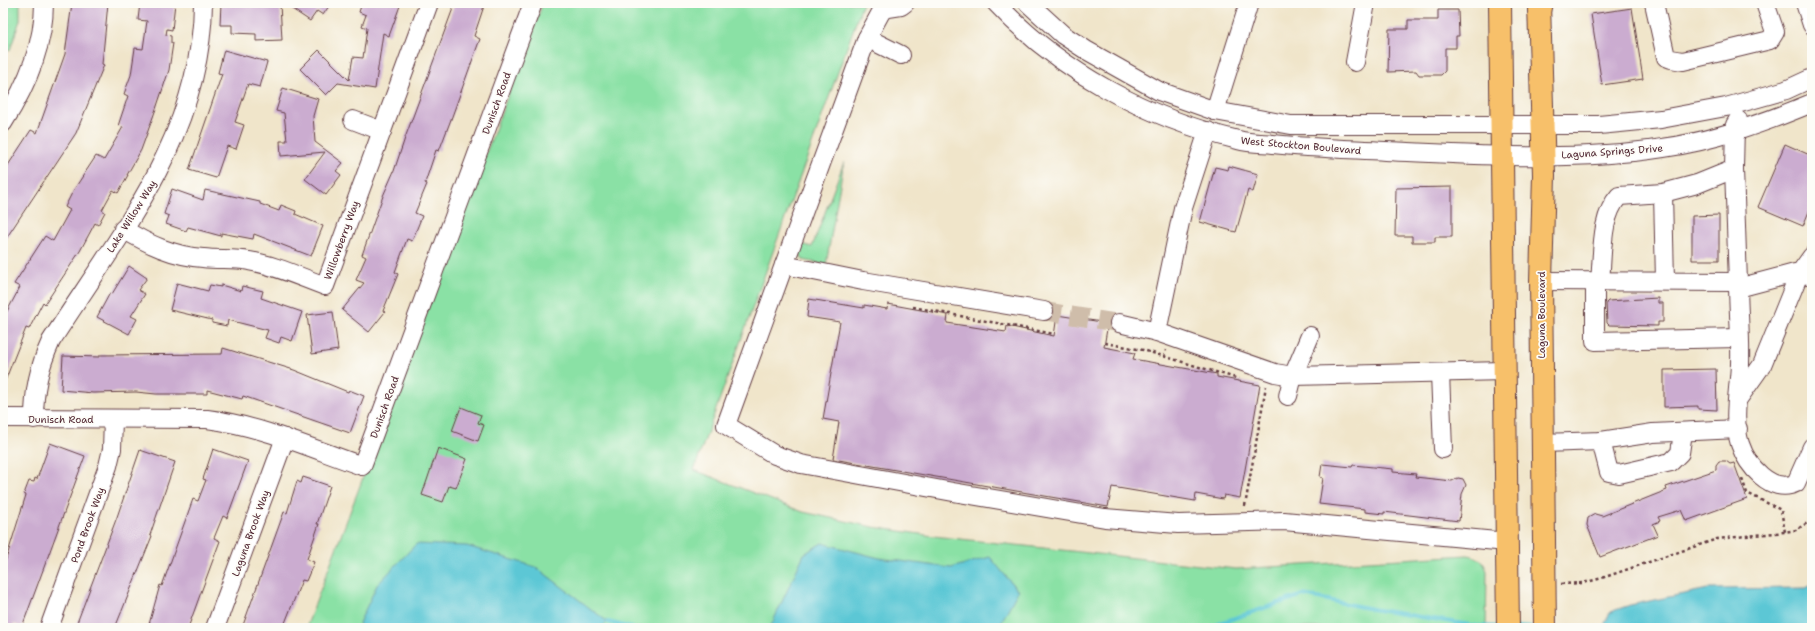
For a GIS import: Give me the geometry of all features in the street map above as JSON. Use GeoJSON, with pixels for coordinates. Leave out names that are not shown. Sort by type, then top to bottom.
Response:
{"type":"FeatureCollection","features":[{"type":"Feature","properties":{"kind":"main road"},"geometry":{"type":"LineString","coordinates":[[1500,3],[1508,628]]}},
{"type":"Feature","properties":{"kind":"main road","name":"Laguna Boulevard"},"geometry":{"type":"LineString","coordinates":[[1539,6],[1544,155],[1541,281],[1545,621]]}},
{"type":"Feature","properties":{"kind":"street"},"geometry":{"type":"LineString","coordinates":[[3,123],[24,87],[35,59],[40,37],[44,3]]}},
{"type":"Feature","properties":{"kind":"street","name":"Lake Willow Way"},"geometry":{"type":"LineString","coordinates":[[34,419],[36,383],[41,361],[51,341],[156,178],[173,143],[193,81],[200,42],[203,3]]}},
{"type":"Feature","properties":{"kind":"street","name":"Willowberry Way"},"geometry":{"type":"LineString","coordinates":[[123,229],[146,243],[166,251],[203,258],[249,261],[268,265],[325,286],[429,3]]}},
{"type":"Feature","properties":{"kind":"street","name":"Dunisch Road"},"geometry":{"type":"LineString","coordinates":[[3,418],[207,419],[237,423],[285,438],[362,466],[533,3]]}},
{"type":"Feature","properties":{"kind":"street"},"geometry":{"type":"LineString","coordinates":[[905,3],[901,6],[884,6],[867,38],[726,425],[775,455],[817,467],[1104,518],[1178,524],[1284,521],[1507,542]]}},
{"type":"Feature","properties":{"kind":"street","name":"West Stockton Boulevard"},"geometry":{"type":"LineString","coordinates":[[996,3],[1029,35],[1072,69],[1112,92],[1151,111],[1208,131],[1240,140],[1289,146],[1501,156]]}},
{"type":"Feature","properties":{"kind":"street","name":"West Stockton Boulevard"},"geometry":{"type":"LineString","coordinates":[[1028,3],[1063,35],[1117,69],[1159,91],[1215,111],[1291,126],[1501,124]]}},
{"type":"Feature","properties":{"kind":"street"},"geometry":{"type":"LineString","coordinates":[[1215,111],[1249,3]]}},
{"type":"Feature","properties":{"kind":"street"},"geometry":{"type":"LineString","coordinates":[[1355,62],[1366,3]]}},
{"type":"Feature","properties":{"kind":"street"},"geometry":{"type":"LineString","coordinates":[[1654,3],[1666,56],[1671,59],[1684,61],[1770,40],[1775,32],[1765,3]]}},
{"type":"Feature","properties":{"kind":"street"},"geometry":{"type":"LineString","coordinates":[[1805,3],[1812,25]]}},
{"type":"Feature","properties":{"kind":"street"},"geometry":{"type":"LineString","coordinates":[[867,38],[901,55]]}},
{"type":"Feature","properties":{"kind":"street"},"geometry":{"type":"LineString","coordinates":[[1501,124],[1599,126],[1661,119],[1726,107],[1786,90],[1812,78]]}},
{"type":"Feature","properties":{"kind":"street"},"geometry":{"type":"LineString","coordinates":[[1786,90],[1776,104],[1738,120],[1735,131],[1734,169],[1739,338],[1738,429],[1740,444],[1757,473],[1776,485],[1789,486],[1796,483],[1812,447]]}},
{"type":"Feature","properties":{"kind":"street"},"geometry":{"type":"LineString","coordinates":[[1789,112],[1801,97],[1812,92]]}},
{"type":"Feature","properties":{"kind":"street","name":"Laguna Springs Drive"},"geometry":{"type":"LineString","coordinates":[[1501,156],[1637,151],[1698,141],[1735,131],[1812,103]]}},
{"type":"Feature","properties":{"kind":"street"},"geometry":{"type":"LineString","coordinates":[[353,120],[382,131]]}},
{"type":"Feature","properties":{"kind":"street"},"geometry":{"type":"LineString","coordinates":[[1156,332],[1183,208],[1208,131]]}},
{"type":"Feature","properties":{"kind":"street"},"geometry":{"type":"LineString","coordinates":[[1734,169],[1697,184],[1662,193],[1620,196],[1611,205],[1606,218],[1598,281],[1595,341],[1739,338]]}},
{"type":"Feature","properties":{"kind":"street"},"geometry":{"type":"LineString","coordinates":[[1662,193],[1665,281]]}},
{"type":"Feature","properties":{"kind":"street"},"geometry":{"type":"LineString","coordinates":[[1738,399],[1762,365],[1805,275],[1812,256]]}},
{"type":"Feature","properties":{"kind":"street"},"geometry":{"type":"LineString","coordinates":[[784,265],[863,281],[1044,310]]}},
{"type":"Feature","properties":{"kind":"street"},"geometry":{"type":"LineString","coordinates":[[1541,281],[1665,281],[1738,285],[1759,284],[1781,276],[1805,275]]}},
{"type":"Feature","properties":{"kind":"street"},"geometry":{"type":"LineString","coordinates":[[1119,323],[1156,332],[1275,373],[1293,376],[1504,371]]}},
{"type":"Feature","properties":{"kind":"street"},"geometry":{"type":"LineString","coordinates":[[1288,396],[1293,376],[1310,336]]}},
{"type":"Feature","properties":{"kind":"street"},"geometry":{"type":"LineString","coordinates":[[1440,373],[1443,449]]}},
{"type":"Feature","properties":{"kind":"street","name":"Pond Brook Way"},"geometry":{"type":"LineString","coordinates":[[48,628],[108,466],[112,449],[113,419]]}},
{"type":"Feature","properties":{"kind":"street"},"geometry":{"type":"LineString","coordinates":[[1543,443],[1601,441],[1653,433],[1738,429]]}},
{"type":"Feature","properties":{"kind":"street"},"geometry":{"type":"LineString","coordinates":[[1601,441],[1609,472],[1619,474],[1671,462],[1680,453],[1682,432]]}},
{"type":"Feature","properties":{"kind":"street","name":"Laguna Brook Way"},"geometry":{"type":"LineString","coordinates":[[215,628],[285,438]]}},
{"type":"Feature","properties":{"kind":"path"},"geometry":{"type":"LineString","coordinates":[[910,306],[1054,334]]}},
{"type":"Feature","properties":{"kind":"path"},"geometry":{"type":"LineString","coordinates":[[1105,343],[1143,350],[1243,380]]}},
{"type":"Feature","properties":{"kind":"path"},"geometry":{"type":"LineString","coordinates":[[1258,384],[1272,387]]}},
{"type":"Feature","properties":{"kind":"path"},"geometry":{"type":"LineString","coordinates":[[1244,511],[1266,386]]}},
{"type":"Feature","properties":{"kind":"path"},"geometry":{"type":"LineString","coordinates":[[1545,585],[1583,583],[1717,539],[1768,536],[1796,530],[1812,520]]}},
{"type":"Feature","properties":{"kind":"green space"},"geometry":{"type":"Polygon","coordinates":[[[3,3],[20,3],[20,20],[10,50],[3,48],[3,3]]]}},
{"type":"Feature","properties":{"kind":"green space"},"geometry":{"type":"Polygon","coordinates":[[[543,3],[863,3],[694,470],[803,512],[873,527],[933,536],[1236,569],[1468,555],[1480,560],[1484,564],[1487,571],[1486,628],[306,628],[543,3]]]}},
{"type":"Feature","properties":{"kind":"green space"},"geometry":{"type":"Polygon","coordinates":[[[844,162],[826,265],[803,260],[800,254],[801,246],[802,244],[812,247],[844,162]]]}},
{"type":"Feature","properties":{"kind":"water"},"geometry":{"type":"Polygon","coordinates":[[[822,543],[879,558],[951,568],[990,557],[1018,591],[998,628],[770,628],[804,554],[822,543]]]}},
{"type":"Feature","properties":{"kind":"water"},"geometry":{"type":"Polygon","coordinates":[[[416,544],[467,546],[536,567],[608,622],[600,628],[361,628],[359,623],[377,585],[416,544]]]}},
{"type":"Feature","properties":{"kind":"water"},"geometry":{"type":"Polygon","coordinates":[[[1812,585],[1812,628],[1603,628],[1610,612],[1630,605],[1708,589],[1806,588],[1812,585]]]}},
{"type":"Feature","properties":{"kind":"building"},"geometry":{"type":"Polygon","coordinates":[[[72,3],[108,3],[102,64],[104,65],[76,133],[3,243],[3,173],[31,130],[37,133],[65,54],[72,3]]]}},
{"type":"Feature","properties":{"kind":"building"},"geometry":{"type":"Polygon","coordinates":[[[140,3],[175,3],[172,30],[167,29],[166,35],[171,36],[171,43],[173,43],[169,70],[157,106],[141,150],[128,175],[118,193],[113,190],[102,210],[105,212],[98,225],[95,223],[80,251],[45,304],[43,302],[29,329],[26,328],[3,386],[3,319],[20,287],[14,284],[45,236],[53,241],[70,210],[65,207],[73,191],[96,156],[104,160],[123,127],[118,126],[128,96],[124,94],[131,75],[135,48],[143,49],[147,21],[138,20],[140,3]]]}},
{"type":"Feature","properties":{"kind":"building"},"geometry":{"type":"Polygon","coordinates":[[[221,3],[248,3],[247,5],[280,4],[282,40],[256,41],[256,34],[232,33],[232,25],[220,25],[221,3]]]}},
{"type":"Feature","properties":{"kind":"building"},"geometry":{"type":"Polygon","coordinates":[[[283,3],[331,3],[323,15],[317,11],[310,21],[283,3]]]}},
{"type":"Feature","properties":{"kind":"building"},"geometry":{"type":"Polygon","coordinates":[[[362,3],[401,3],[389,36],[383,33],[375,89],[338,83],[326,95],[300,69],[319,50],[349,80],[353,57],[363,58],[367,28],[362,26],[366,15],[359,12],[362,3]]]}},
{"type":"Feature","properties":{"kind":"building"},"geometry":{"type":"Polygon","coordinates":[[[455,3],[485,3],[474,36],[480,39],[439,151],[436,150],[425,183],[427,184],[415,213],[422,216],[412,241],[407,239],[395,272],[398,274],[383,311],[385,312],[369,332],[342,310],[364,283],[356,280],[366,257],[362,255],[455,3]]]}},
{"type":"Feature","properties":{"kind":"building"},"geometry":{"type":"Polygon","coordinates":[[[1632,8],[1643,79],[1602,85],[1591,14],[1632,8]]]}},
{"type":"Feature","properties":{"kind":"building"},"geometry":{"type":"Polygon","coordinates":[[[1438,10],[1458,10],[1459,36],[1456,36],[1456,48],[1445,48],[1445,71],[1441,75],[1419,75],[1416,71],[1388,72],[1389,29],[1408,29],[1408,20],[1438,20],[1438,10]]]}},
{"type":"Feature","properties":{"kind":"building"},"geometry":{"type":"Polygon","coordinates":[[[224,50],[267,62],[260,87],[248,84],[235,122],[244,125],[236,149],[227,146],[216,178],[189,170],[222,74],[218,73],[224,50]]]}},
{"type":"Feature","properties":{"kind":"building"},"geometry":{"type":"Polygon","coordinates":[[[283,88],[318,99],[313,116],[315,142],[343,163],[336,171],[341,175],[326,195],[305,179],[325,152],[281,156],[280,141],[287,141],[284,113],[276,111],[283,88]]]}},
{"type":"Feature","properties":{"kind":"building"},"geometry":{"type":"Polygon","coordinates":[[[1785,144],[1812,156],[1812,204],[1803,226],[1758,207],[1785,144]]]}},
{"type":"Feature","properties":{"kind":"building"},"geometry":{"type":"Polygon","coordinates":[[[1229,166],[1258,174],[1253,192],[1248,190],[1236,232],[1200,222],[1215,167],[1228,170],[1229,166]]]}},
{"type":"Feature","properties":{"kind":"building"},"geometry":{"type":"Polygon","coordinates":[[[1452,187],[1452,237],[1435,237],[1435,242],[1412,242],[1412,236],[1395,236],[1396,188],[1452,187]]]}},
{"type":"Feature","properties":{"kind":"building"},"geometry":{"type":"Polygon","coordinates":[[[172,189],[203,200],[205,190],[260,202],[260,204],[279,211],[281,205],[296,211],[295,214],[323,226],[311,256],[254,234],[253,239],[221,233],[221,236],[188,227],[186,231],[166,224],[169,216],[164,214],[172,189]]]}},
{"type":"Feature","properties":{"kind":"building"},"geometry":{"type":"Polygon","coordinates":[[[1719,215],[1719,260],[1692,260],[1692,216],[1719,215]]]}},
{"type":"Feature","properties":{"kind":"building"},"geometry":{"type":"Polygon","coordinates":[[[129,266],[147,278],[138,290],[145,294],[131,316],[137,319],[129,334],[97,317],[110,293],[112,294],[129,266]]]}},
{"type":"Feature","properties":{"kind":"building"},"geometry":{"type":"Polygon","coordinates":[[[177,283],[208,291],[210,285],[221,287],[221,285],[241,291],[242,286],[263,291],[261,298],[302,312],[292,341],[281,337],[279,343],[265,338],[268,330],[228,320],[227,326],[212,323],[212,320],[170,310],[177,283]]]}},
{"type":"Feature","properties":{"kind":"building"},"geometry":{"type":"Polygon","coordinates":[[[1658,298],[1658,303],[1663,303],[1663,322],[1658,322],[1658,326],[1609,325],[1607,323],[1606,303],[1608,301],[1658,298]]]}},
{"type":"Feature","properties":{"kind":"building"},"geometry":{"type":"Polygon","coordinates":[[[809,299],[864,308],[864,305],[887,309],[888,304],[948,315],[947,323],[1006,332],[1007,326],[1054,336],[1057,315],[1108,323],[1104,347],[1135,353],[1133,359],[1217,374],[1217,377],[1260,385],[1240,498],[1224,495],[1223,499],[1196,494],[1195,501],[1112,487],[1108,507],[833,459],[839,422],[823,419],[840,322],[807,317],[809,299]]]}},
{"type":"Feature","properties":{"kind":"building"},"geometry":{"type":"Polygon","coordinates":[[[333,312],[338,350],[312,354],[307,315],[333,312]]]}},
{"type":"Feature","properties":{"kind":"building"},"geometry":{"type":"Polygon","coordinates":[[[223,348],[294,370],[348,392],[349,390],[364,396],[350,433],[243,396],[242,399],[207,390],[207,394],[156,394],[136,392],[93,393],[61,390],[63,356],[100,357],[100,355],[222,354],[223,348]]]}},
{"type":"Feature","properties":{"kind":"building"},"geometry":{"type":"Polygon","coordinates":[[[1716,369],[1717,410],[1698,409],[1698,406],[1664,407],[1664,370],[1716,369]]]}},
{"type":"Feature","properties":{"kind":"building"},"geometry":{"type":"Polygon","coordinates":[[[461,407],[481,415],[478,423],[484,425],[478,441],[452,431],[461,407]]]}},
{"type":"Feature","properties":{"kind":"building"},"geometry":{"type":"Polygon","coordinates":[[[50,443],[85,456],[22,627],[14,624],[13,628],[3,628],[3,569],[26,495],[24,494],[29,481],[34,482],[35,478],[37,479],[50,443]]]}},
{"type":"Feature","properties":{"kind":"building"},"geometry":{"type":"Polygon","coordinates":[[[438,448],[467,459],[456,488],[449,486],[443,502],[422,495],[438,448]]]}},
{"type":"Feature","properties":{"kind":"building"},"geometry":{"type":"Polygon","coordinates":[[[213,449],[248,461],[227,518],[223,516],[214,538],[220,541],[188,628],[148,628],[160,585],[162,586],[193,499],[198,501],[206,480],[203,479],[213,449]]]}},
{"type":"Feature","properties":{"kind":"building"},"geometry":{"type":"Polygon","coordinates":[[[140,450],[175,462],[150,535],[152,536],[115,628],[75,628],[117,517],[140,450]]]}},
{"type":"Feature","properties":{"kind":"building"},"geometry":{"type":"Polygon","coordinates":[[[1719,461],[1726,461],[1730,464],[1734,463],[1747,499],[1686,521],[1681,510],[1658,517],[1660,521],[1653,524],[1658,535],[1600,557],[1587,525],[1588,518],[1595,514],[1602,516],[1667,490],[1666,487],[1716,470],[1716,465],[1719,461]]]}},
{"type":"Feature","properties":{"kind":"building"},"geometry":{"type":"Polygon","coordinates":[[[1322,464],[1393,469],[1393,472],[1416,474],[1415,477],[1452,481],[1458,478],[1463,479],[1466,485],[1462,494],[1459,521],[1384,512],[1384,514],[1365,512],[1365,509],[1319,504],[1323,478],[1320,477],[1322,464]]]}},
{"type":"Feature","properties":{"kind":"building"},"geometry":{"type":"Polygon","coordinates":[[[303,477],[330,486],[307,559],[314,562],[306,581],[302,580],[283,628],[242,628],[284,512],[287,513],[297,481],[301,483],[303,477]]]}},
{"type":"Feature","properties":{"kind":"waterway"},"geometry":{"type":"LineString","coordinates":[[1210,628],[1223,622],[1303,595],[1372,609],[1476,626],[1501,627]]}},
{"type":"Feature","properties":{"kind":"waterway"},"geometry":{"type":"LineString","coordinates":[[608,622],[632,628]]}},
{"type":"Feature","properties":{"kind":"waterway"},"geometry":{"type":"LineString","coordinates":[[1513,627],[1535,628]]}},
{"type":"Feature","properties":{"kind":"tunnel"},"geometry":{"type":"LineString","coordinates":[[1044,311],[1119,323]]}}]}
